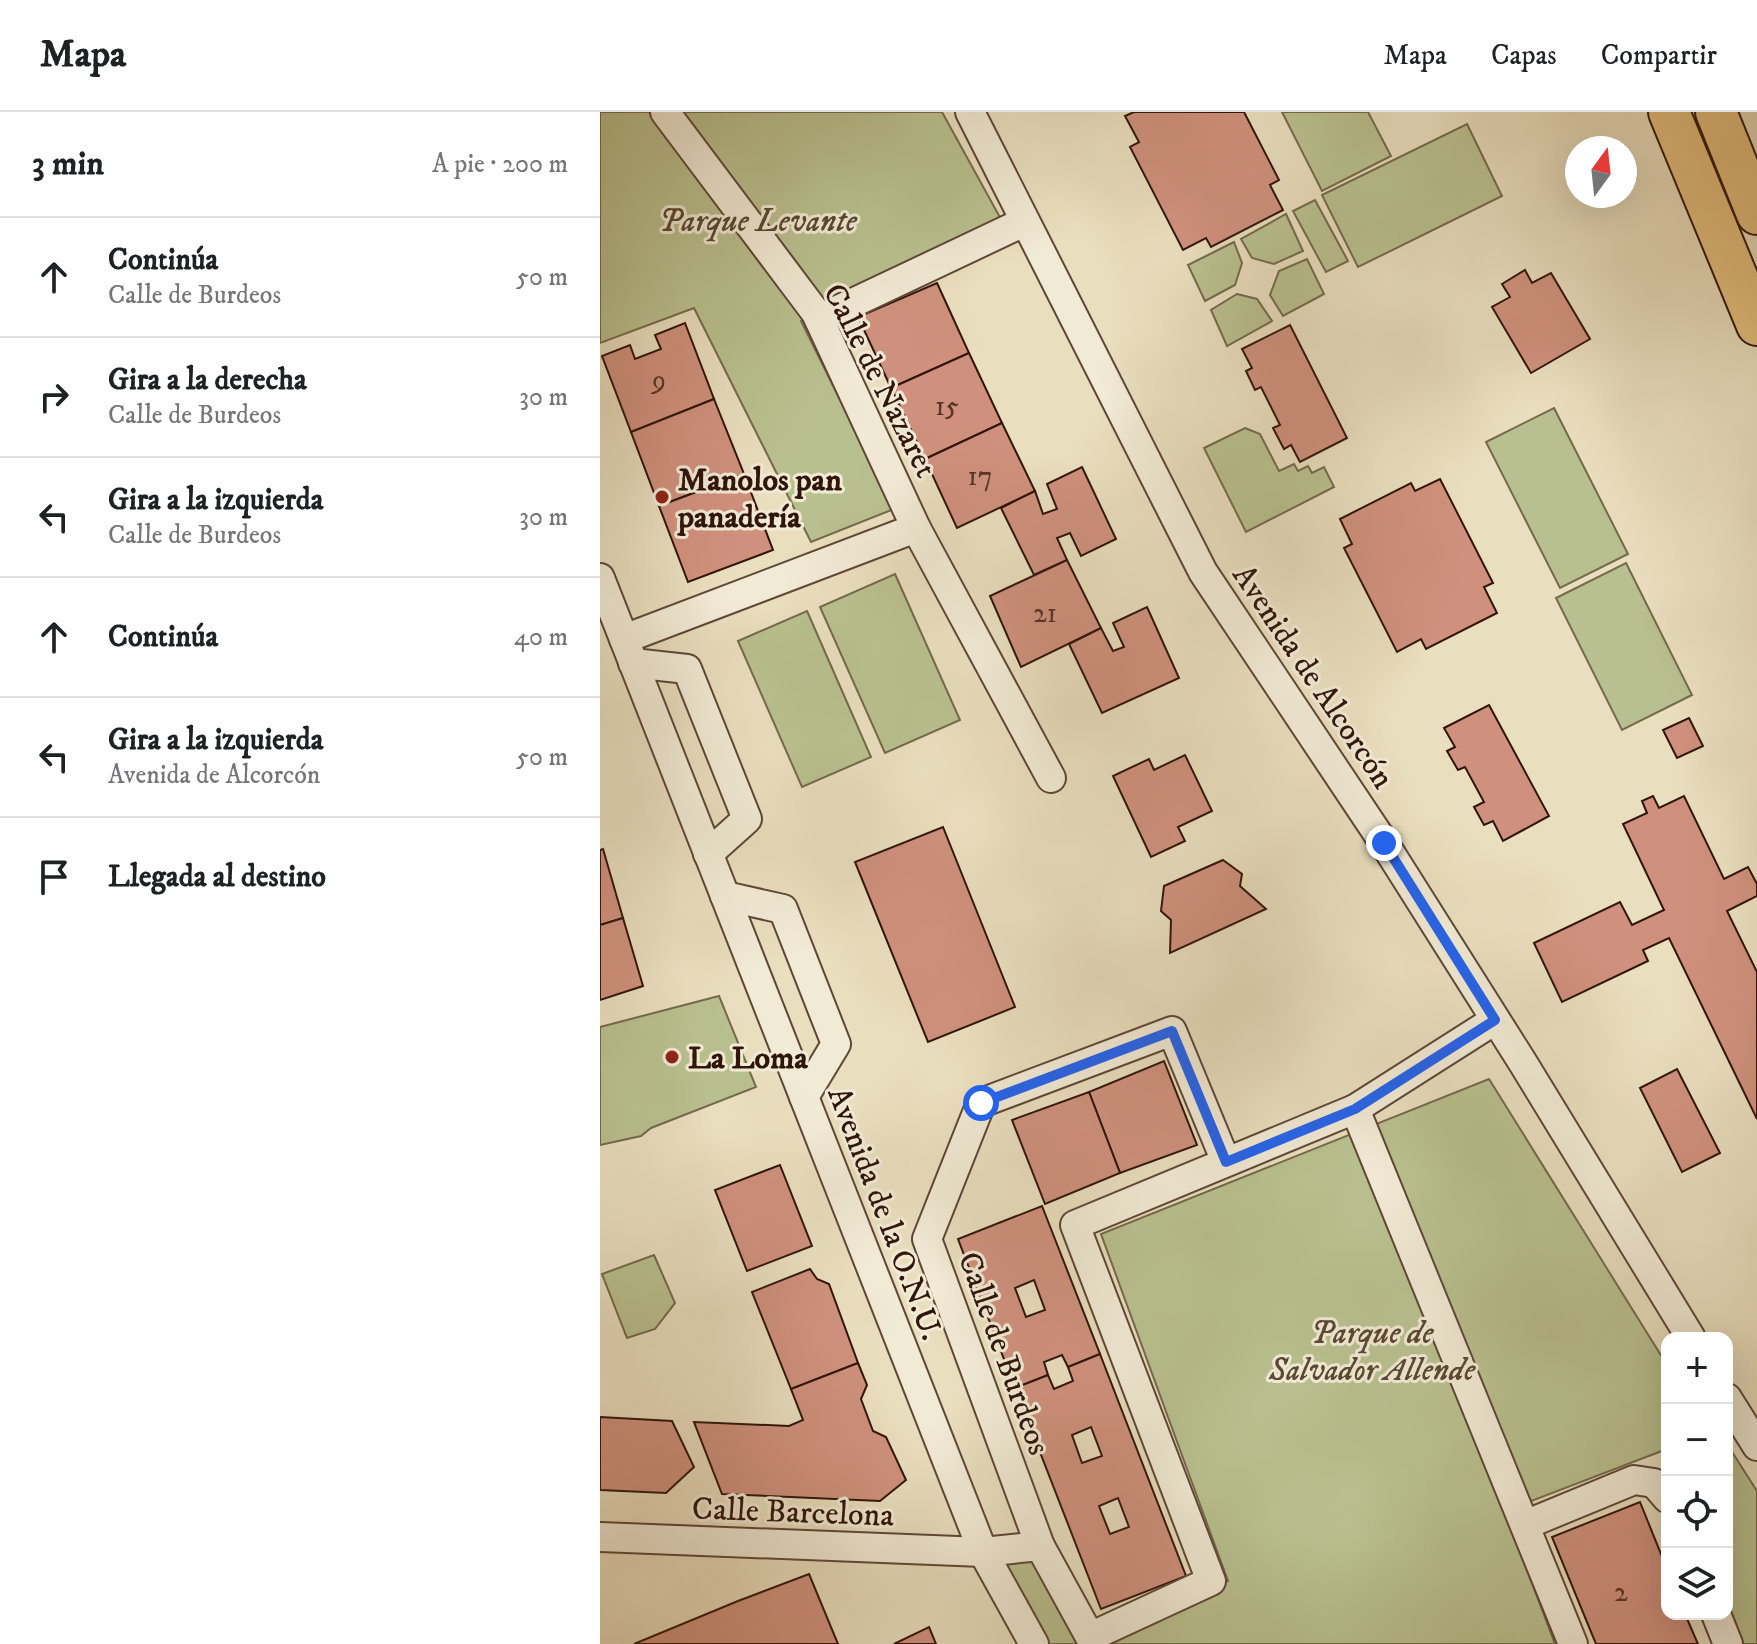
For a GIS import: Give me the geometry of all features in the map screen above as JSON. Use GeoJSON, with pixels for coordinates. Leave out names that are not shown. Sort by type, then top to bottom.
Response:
{"type":"FeatureCollection","features":[{"type":"Feature","properties":{"kind":"highway"},"geometry":{"type":"LineString","coordinates":[[1669,112],[1757,325]]}},
{"type":"Feature","properties":{"kind":"highway"},"geometry":{"type":"LineString","coordinates":[[1716,112],[1757,214]]}},
{"type":"Feature","properties":{"kind":"street","name":"Calle de Nazaret"},"geometry":{"type":"LineString","coordinates":[[665,112],[819,319],[916,528],[1051,778]]}},
{"type":"Feature","properties":{"kind":"street","name":"Avenida de Alcorcón"},"geometry":{"type":"LineString","coordinates":[[970,112],[1203,572],[1341,777],[1687,1332]]}},
{"type":"Feature","properties":{"kind":"street"},"geometry":{"type":"LineString","coordinates":[[819,319],[1024,222]]}},
{"type":"Feature","properties":{"kind":"street","name":"Calle de Nazaret"},"geometry":{"type":"LineString","coordinates":[[629,651],[916,528]]}},
{"type":"Feature","properties":{"kind":"street","name":"Avenida de la O.N.U."},"geometry":{"type":"LineString","coordinates":[[600,578],[983,1552],[1034,1644]]}},
{"type":"Feature","properties":{"kind":"street"},"geometry":{"type":"LineString","coordinates":[[629,651],[687,669],[747,819],[708,854]]}},
{"type":"Feature","properties":{"kind":"street"},"geometry":{"type":"LineString","coordinates":[[725,896],[783,909],[789,922],[836,1044],[804,1097]]}},
{"type":"Feature","properties":{"kind":"street","name":"Calle de Burdeos"},"geometry":{"type":"LineString","coordinates":[[1226,1162],[1172,1031],[981,1103],[927,1239],[1040,1546],[1090,1637],[1211,1581],[1075,1225],[1355,1109],[1495,1020]]}},
{"type":"Feature","properties":{"kind":"street"},"geometry":{"type":"LineString","coordinates":[[1355,1109],[1573,1644]]}},
{"type":"Feature","properties":{"kind":"street"},"geometry":{"type":"LineString","coordinates":[[1731,1404],[1757,1446]]}},
{"type":"Feature","properties":{"kind":"street"},"geometry":{"type":"LineString","coordinates":[[1525,1525],[1634,1480],[1654,1483],[1661,1491]]}},
{"type":"Feature","properties":{"kind":"street","name":"Calle Barcelona"},"geometry":{"type":"LineString","coordinates":[[600,1537],[983,1552]]}},
{"type":"Feature","properties":{"kind":"street"},"geometry":{"type":"LineString","coordinates":[[983,1552],[1040,1546]]}},
{"type":"Feature","properties":{"kind":"street"},"geometry":{"type":"LineString","coordinates":[[1718,1620],[1728,1644]]}},
{"type":"Feature","properties":{"kind":"green space","name":"Parque Levante"},"geometry":{"type":"Polygon","coordinates":[[[600,112],[942,112],[1002,221],[801,321],[894,509],[811,542],[694,308],[600,343],[600,112]]]}},
{"type":"Feature","properties":{"kind":"green space"},"geometry":{"type":"Polygon","coordinates":[[[1282,112],[1368,112],[1391,156],[1322,191],[1282,112]]]}},
{"type":"Feature","properties":{"kind":"green space"},"geometry":{"type":"Polygon","coordinates":[[[1467,124],[1502,196],[1358,267],[1322,195],[1467,124]]]}},
{"type":"Feature","properties":{"kind":"green space"},"geometry":{"type":"Polygon","coordinates":[[[1315,200],[1348,261],[1326,272],[1293,211],[1315,200]]]}},
{"type":"Feature","properties":{"kind":"green space"},"geometry":{"type":"Polygon","coordinates":[[[1286,214],[1303,251],[1274,264],[1252,258],[1241,239],[1286,214]]]}},
{"type":"Feature","properties":{"kind":"green space"},"geometry":{"type":"Polygon","coordinates":[[[1234,242],[1242,263],[1235,285],[1205,301],[1188,265],[1234,242]]]}},
{"type":"Feature","properties":{"kind":"green space"},"geometry":{"type":"Polygon","coordinates":[[[1307,259],[1324,294],[1283,316],[1270,295],[1279,271],[1307,259]]]}},
{"type":"Feature","properties":{"kind":"green space"},"geometry":{"type":"Polygon","coordinates":[[[1237,294],[1257,299],[1272,321],[1227,346],[1211,310],[1237,294]]]}},
{"type":"Feature","properties":{"kind":"green space"},"geometry":{"type":"Polygon","coordinates":[[[1554,408],[1628,554],[1560,588],[1486,442],[1554,408]]]}},
{"type":"Feature","properties":{"kind":"green space"},"geometry":{"type":"Polygon","coordinates":[[[1245,428],[1260,434],[1279,471],[1294,464],[1298,471],[1308,466],[1312,473],[1324,467],[1334,487],[1246,532],[1204,448],[1245,428]]]}},
{"type":"Feature","properties":{"kind":"green space"},"geometry":{"type":"Polygon","coordinates":[[[1626,563],[1692,695],[1622,730],[1556,598],[1626,563]]]}},
{"type":"Feature","properties":{"kind":"green space"},"geometry":{"type":"Polygon","coordinates":[[[895,574],[960,720],[885,753],[820,607],[895,574]]]}},
{"type":"Feature","properties":{"kind":"green space"},"geometry":{"type":"Polygon","coordinates":[[[807,611],[871,757],[802,787],[738,641],[807,611]]]}},
{"type":"Feature","properties":{"kind":"green space","name":"La Loma"},"geometry":{"type":"Polygon","coordinates":[[[719,996],[756,1087],[651,1128],[641,1136],[600,1145],[600,1027],[719,996]]]}},
{"type":"Feature","properties":{"kind":"green space","name":"Parque de Salvador Allende"},"geometry":{"type":"Polygon","coordinates":[[[1489,1079],[1661,1355],[1661,1451],[1505,1511],[1555,1644],[1090,1644],[1228,1581],[1101,1234],[1489,1079]]]}},
{"type":"Feature","properties":{"kind":"green space"},"geometry":{"type":"Polygon","coordinates":[[[654,1255],[675,1303],[655,1329],[627,1338],[602,1274],[654,1255]]]}},
{"type":"Feature","properties":{"kind":"green space"},"geometry":{"type":"Polygon","coordinates":[[[1733,1453],[1757,1491],[1757,1644],[1743,1644],[1733,1620],[1733,1453]]]}},
{"type":"Feature","properties":{"kind":"green space"},"geometry":{"type":"Polygon","coordinates":[[[983,1552],[1037,1555],[1087,1644],[1034,1644],[983,1552]]]}},
{"type":"Feature","properties":{"kind":"building"},"geometry":{"type":"Polygon","coordinates":[[[1134,112],[1244,112],[1279,180],[1270,185],[1283,210],[1211,247],[1206,238],[1183,250],[1130,147],[1139,142],[1125,116],[1134,112]]]}},
{"type":"Feature","properties":{"kind":"building"},"geometry":{"type":"Polygon","coordinates":[[[1525,270],[1532,283],[1551,273],[1590,339],[1531,373],[1492,307],[1510,297],[1502,284],[1525,270]]]}},
{"type":"Feature","properties":{"kind":"building"},"geometry":{"type":"Polygon","coordinates":[[[937,283],[969,353],[891,388],[858,317],[937,283]]]}},
{"type":"Feature","properties":{"kind":"building"},"geometry":{"type":"Polygon","coordinates":[[[685,323],[714,399],[631,432],[602,356],[630,345],[635,359],[661,349],[655,335],[685,323]]]}},
{"type":"Feature","properties":{"kind":"building"},"geometry":{"type":"Polygon","coordinates":[[[1290,325],[1347,438],[1300,462],[1291,445],[1284,449],[1273,428],[1280,425],[1261,387],[1255,390],[1246,371],[1252,368],[1242,349],[1290,325]]]}},
{"type":"Feature","properties":{"kind":"building"},"geometry":{"type":"Polygon","coordinates":[[[969,353],[1002,423],[925,459],[891,388],[969,353]]]}},
{"type":"Feature","properties":{"kind":"building"},"geometry":{"type":"Polygon","coordinates":[[[714,399],[744,474],[659,506],[631,432],[714,399]]]}},
{"type":"Feature","properties":{"kind":"building"},"geometry":{"type":"Polygon","coordinates":[[[1002,423],[1035,491],[957,528],[925,459],[1002,423]]]}},
{"type":"Feature","properties":{"kind":"building"},"geometry":{"type":"Polygon","coordinates":[[[1082,467],[1116,539],[1081,556],[1070,533],[1057,538],[1067,560],[1034,575],[1001,508],[1035,491],[1043,514],[1057,509],[1047,484],[1082,467]]]}},
{"type":"Feature","properties":{"kind":"building"},"geometry":{"type":"Polygon","coordinates":[[[744,474],[773,550],[688,582],[659,506],[744,474]]]}},
{"type":"Feature","properties":{"kind":"building"},"geometry":{"type":"Polygon","coordinates":[[[1440,479],[1493,583],[1484,587],[1497,613],[1426,649],[1421,639],[1397,652],[1344,548],[1352,544],[1340,519],[1411,483],[1415,491],[1440,479]]]}},
{"type":"Feature","properties":{"kind":"building"},"geometry":{"type":"Polygon","coordinates":[[[1067,560],[1101,628],[1021,667],[990,596],[1067,560]]]}},
{"type":"Feature","properties":{"kind":"building"},"geometry":{"type":"Polygon","coordinates":[[[1147,607],[1179,678],[1102,713],[1069,644],[1101,628],[1113,651],[1124,647],[1113,623],[1147,607]]]}},
{"type":"Feature","properties":{"kind":"building"},"geometry":{"type":"Polygon","coordinates":[[[1489,705],[1549,816],[1503,841],[1493,821],[1484,825],[1474,807],[1484,802],[1465,767],[1458,770],[1447,751],[1455,747],[1444,728],[1489,705]]]}},
{"type":"Feature","properties":{"kind":"building"},"geometry":{"type":"Polygon","coordinates":[[[1689,718],[1703,746],[1677,758],[1663,730],[1689,718]]]}},
{"type":"Feature","properties":{"kind":"building"},"geometry":{"type":"Polygon","coordinates":[[[1185,755],[1212,811],[1178,827],[1185,841],[1151,857],[1113,776],[1149,759],[1154,770],[1185,755]]]}},
{"type":"Feature","properties":{"kind":"building"},"geometry":{"type":"Polygon","coordinates":[[[1653,796],[1659,808],[1684,796],[1724,879],[1748,867],[1757,884],[1757,896],[1727,911],[1757,972],[1757,1119],[1669,938],[1643,950],[1648,961],[1562,1002],[1534,943],[1620,902],[1632,925],[1664,910],[1623,824],[1647,813],[1642,801],[1653,796]]]}},
{"type":"Feature","properties":{"kind":"building"},"geometry":{"type":"Polygon","coordinates":[[[943,827],[1015,1007],[928,1042],[855,862],[943,827]]]}},
{"type":"Feature","properties":{"kind":"building"},"geometry":{"type":"Polygon","coordinates":[[[603,849],[623,918],[600,925],[600,850],[603,849]]]}},
{"type":"Feature","properties":{"kind":"building"},"geometry":{"type":"Polygon","coordinates":[[[1223,860],[1242,874],[1240,886],[1266,909],[1170,953],[1171,920],[1161,911],[1164,886],[1223,860]]]}},
{"type":"Feature","properties":{"kind":"building"},"geometry":{"type":"Polygon","coordinates":[[[623,918],[643,986],[600,1000],[600,925],[623,918]]]}},
{"type":"Feature","properties":{"kind":"building"},"geometry":{"type":"Polygon","coordinates":[[[1164,1061],[1197,1145],[1120,1173],[1089,1092],[1164,1061]]]}},
{"type":"Feature","properties":{"kind":"building"},"geometry":{"type":"Polygon","coordinates":[[[1677,1069],[1720,1153],[1682,1172],[1640,1088],[1677,1069]]]}},
{"type":"Feature","properties":{"kind":"building"},"geometry":{"type":"Polygon","coordinates":[[[1089,1092],[1120,1173],[1045,1204],[1012,1120],[1089,1092]]]}},
{"type":"Feature","properties":{"kind":"building"},"geometry":{"type":"Polygon","coordinates":[[[780,1165],[812,1246],[747,1271],[715,1190],[780,1165]]]}},
{"type":"Feature","properties":{"kind":"building"},"geometry":{"type":"Polygon","coordinates":[[[1042,1206],[1100,1354],[1068,1367],[1062,1355],[1044,1362],[1048,1375],[1015,1388],[958,1239],[1042,1206]],[[1034,1280],[1015,1288],[1026,1317],[1045,1310],[1034,1280]]]}},
{"type":"Feature","properties":{"kind":"building"},"geometry":{"type":"Polygon","coordinates":[[[810,1269],[817,1279],[829,1284],[858,1363],[791,1389],[752,1292],[810,1269]]]}},
{"type":"Feature","properties":{"kind":"building"},"geometry":{"type":"Polygon","coordinates":[[[1100,1354],[1186,1576],[1101,1609],[1015,1388],[1048,1375],[1054,1389],[1073,1381],[1068,1367],[1100,1354]],[[1091,1427],[1072,1435],[1082,1463],[1102,1456],[1091,1427]],[[1118,1498],[1099,1506],[1110,1534],[1129,1527],[1118,1498]]]}},
{"type":"Feature","properties":{"kind":"building"},"geometry":{"type":"Polygon","coordinates":[[[858,1363],[867,1385],[861,1399],[873,1431],[886,1437],[906,1480],[880,1501],[722,1494],[694,1422],[789,1426],[803,1420],[791,1389],[858,1363]]]}},
{"type":"Feature","properties":{"kind":"building"},"geometry":{"type":"Polygon","coordinates":[[[600,1417],[672,1421],[694,1467],[666,1493],[600,1490],[600,1417]]]}},
{"type":"Feature","properties":{"kind":"building"},"geometry":{"type":"Polygon","coordinates":[[[1640,1502],[1661,1554],[1661,1620],[1688,1620],[1698,1644],[1596,1644],[1552,1537],[1640,1502]]]}},
{"type":"Feature","properties":{"kind":"building"},"geometry":{"type":"Polygon","coordinates":[[[809,1574],[838,1644],[634,1644],[738,1601],[809,1574]]]}},
{"type":"Feature","properties":{"kind":"building"},"geometry":{"type":"Polygon","coordinates":[[[929,1627],[936,1644],[894,1644],[929,1627]]]}},
{"type":"Feature","properties":{"kind":"place","name":"Manolos pan panadería"},"geometry":{"type":"Point","coordinates":[662,497]}},
{"type":"Feature","properties":{"kind":"place","name":"La Loma"},"geometry":{"type":"Point","coordinates":[672,1057]}},
{"type":"Feature","properties":{"kind":"route"},"geometry":{"type":"LineString","coordinates":[[981,1103],[1172,1031],[1226,1162],[1355,1109],[1474,1035],[1495,1020],[1384,843]]}}]}
